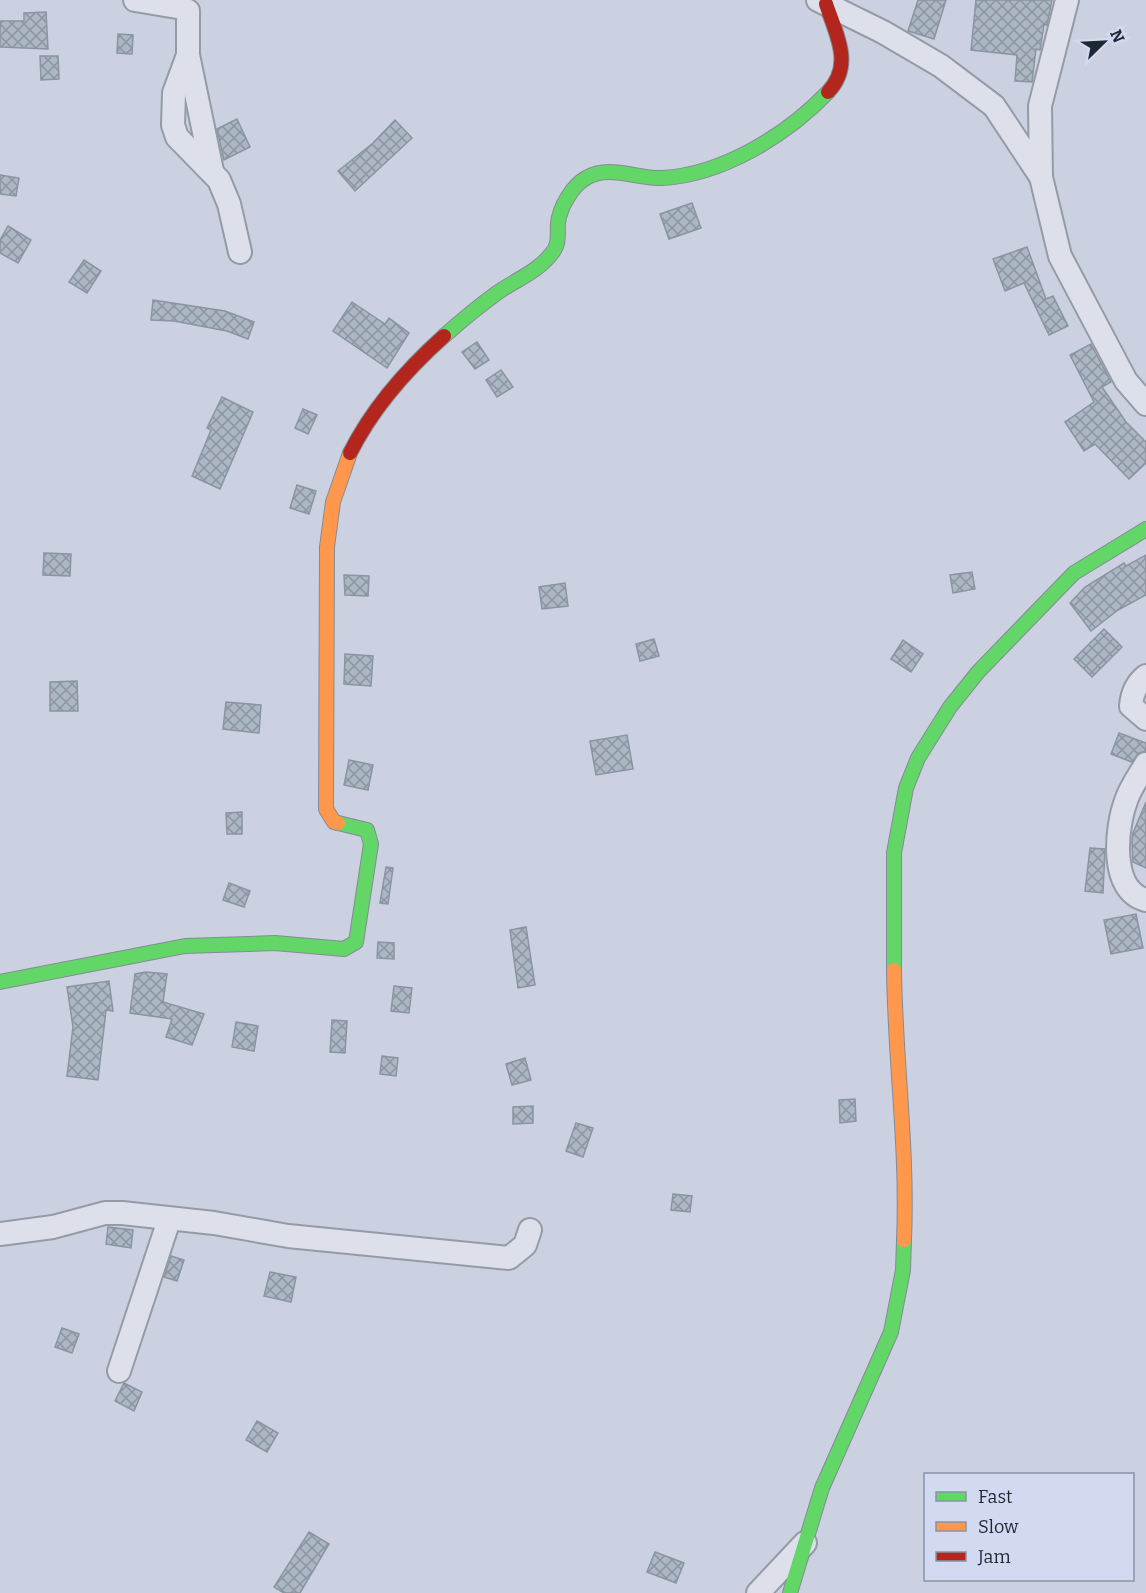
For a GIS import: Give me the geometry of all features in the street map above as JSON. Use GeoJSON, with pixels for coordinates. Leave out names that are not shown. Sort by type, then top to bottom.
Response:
{"type":"FeatureCollection","features":[{"type":"Feature","properties":{"kind":"street"},"geometry":{"type":"LineString","coordinates":[[135,0],[183,8],[188,11],[188,56],[212,171],[225,193],[240,252]]}},
{"type":"Feature","properties":{"kind":"street"},"geometry":{"type":"LineString","coordinates":[[1067,0],[1040,106],[1041,177],[1060,256],[1126,381],[1146,404]]}},
{"type":"Feature","properties":{"kind":"street"},"geometry":{"type":"LineString","coordinates":[[822,2],[884,32],[941,66],[994,106],[1041,177]]}},
{"type":"Feature","properties":{"kind":"street"},"geometry":{"type":"LineString","coordinates":[[0,982],[185,946],[275,943],[344,949],[356,942],[371,844],[367,830],[361,826],[334,822],[326,809],[328,523],[347,458],[380,406],[431,348],[498,293],[550,257],[560,238],[560,215],[574,188],[583,179],[593,174],[610,171],[656,179],[699,173],[739,155],[791,122],[826,96],[836,83],[842,66],[822,2]]}},
{"type":"Feature","properties":{"kind":"street"},"geometry":{"type":"LineString","coordinates":[[790,1593],[839,1444],[891,1332],[903,1270],[906,1192],[895,1036],[893,893],[894,853],[906,788],[918,758],[950,707],[978,672],[1074,573],[1146,529]]}},
{"type":"Feature","properties":{"kind":"street"},"geometry":{"type":"LineString","coordinates":[[1146,676],[1139,681],[1133,692],[1131,706],[1146,719]]}},
{"type":"Feature","properties":{"kind":"street"},"geometry":{"type":"LineString","coordinates":[[1146,764],[1126,799],[1117,847],[1121,872],[1127,884],[1132,892],[1146,900]]}},
{"type":"Feature","properties":{"kind":"street"},"geometry":{"type":"LineString","coordinates":[[0,1234],[53,1227],[105,1213],[509,1258],[518,1254],[525,1245],[530,1230]]}},
{"type":"Feature","properties":{"kind":"street"},"geometry":{"type":"LineString","coordinates":[[119,1371],[169,1220]]}},
{"type":"Feature","properties":{"kind":"street"},"geometry":{"type":"LineString","coordinates":[[758,1593],[806,1542]]}},
{"type":"Feature","properties":{"kind":"building"},"geometry":{"type":"Polygon","coordinates":[[[918,0],[946,0],[934,39],[908,31],[918,0]]]}},
{"type":"Feature","properties":{"kind":"building"},"geometry":{"type":"Polygon","coordinates":[[[976,0],[1052,0],[1047,25],[1044,25],[1040,50],[1036,49],[1032,82],[1015,81],[1017,55],[971,50],[976,0]]]}},
{"type":"Feature","properties":{"kind":"building"},"geometry":{"type":"Polygon","coordinates":[[[46,12],[48,49],[0,47],[0,21],[24,21],[24,13],[46,12]]]}},
{"type":"Feature","properties":{"kind":"building"},"geometry":{"type":"Polygon","coordinates":[[[118,34],[133,35],[132,54],[117,53],[118,34]]]}},
{"type":"Feature","properties":{"kind":"building"},"geometry":{"type":"Polygon","coordinates":[[[40,56],[58,56],[59,79],[41,80],[40,56]]]}},
{"type":"Feature","properties":{"kind":"building"},"geometry":{"type":"Polygon","coordinates":[[[237,119],[250,147],[224,160],[217,129],[237,119]]]}},
{"type":"Feature","properties":{"kind":"building"},"geometry":{"type":"Polygon","coordinates":[[[395,120],[412,138],[355,191],[338,171],[373,143],[395,120]]]}},
{"type":"Feature","properties":{"kind":"building"},"geometry":{"type":"Polygon","coordinates":[[[0,175],[19,178],[16,196],[0,194],[0,175]]]}},
{"type":"Feature","properties":{"kind":"building"},"geometry":{"type":"Polygon","coordinates":[[[692,203],[701,228],[669,239],[660,214],[692,203]]]}},
{"type":"Feature","properties":{"kind":"building"},"geometry":{"type":"Polygon","coordinates":[[[8,226],[31,240],[18,263],[0,253],[0,240],[8,226]]]}},
{"type":"Feature","properties":{"kind":"building"},"geometry":{"type":"Polygon","coordinates":[[[1027,247],[1046,299],[1053,296],[1068,326],[1049,335],[1024,283],[1005,291],[993,259],[1027,247]]]}},
{"type":"Feature","properties":{"kind":"building"},"geometry":{"type":"Polygon","coordinates":[[[84,260],[101,271],[87,293],[69,282],[84,260]]]}},
{"type":"Feature","properties":{"kind":"building"},"geometry":{"type":"Polygon","coordinates":[[[153,300],[225,311],[254,322],[248,339],[227,331],[174,321],[151,320],[153,300]]]}},
{"type":"Feature","properties":{"kind":"building"},"geometry":{"type":"Polygon","coordinates":[[[352,302],[385,324],[389,318],[409,333],[387,368],[333,331],[352,302]]]}},
{"type":"Feature","properties":{"kind":"building"},"geometry":{"type":"Polygon","coordinates":[[[477,342],[489,360],[475,369],[462,352],[477,342]]]}},
{"type":"Feature","properties":{"kind":"building"},"geometry":{"type":"Polygon","coordinates":[[[1091,344],[1111,382],[1102,387],[1126,422],[1146,442],[1146,463],[1129,479],[1095,444],[1084,451],[1065,422],[1094,402],[1070,355],[1091,344]]]}},
{"type":"Feature","properties":{"kind":"building"},"geometry":{"type":"Polygon","coordinates":[[[501,370],[513,387],[497,397],[486,380],[501,370]]]}},
{"type":"Feature","properties":{"kind":"building"},"geometry":{"type":"Polygon","coordinates":[[[222,397],[253,412],[220,489],[192,476],[211,430],[207,428],[222,397]]]}},
{"type":"Feature","properties":{"kind":"building"},"geometry":{"type":"Polygon","coordinates":[[[303,409],[317,415],[308,434],[295,428],[303,409]]]}},
{"type":"Feature","properties":{"kind":"building"},"geometry":{"type":"Polygon","coordinates":[[[297,485],[316,491],[309,514],[290,508],[297,485]]]}},
{"type":"Feature","properties":{"kind":"building"},"geometry":{"type":"Polygon","coordinates":[[[44,553],[71,554],[70,576],[43,575],[44,553]]]}},
{"type":"Feature","properties":{"kind":"building"},"geometry":{"type":"Polygon","coordinates":[[[1146,555],[1146,595],[1118,610],[1091,631],[1070,603],[1085,587],[1124,563],[1126,566],[1146,555]]]}},
{"type":"Feature","properties":{"kind":"building"},"geometry":{"type":"Polygon","coordinates":[[[972,572],[975,589],[953,593],[950,575],[972,572]]]}},
{"type":"Feature","properties":{"kind":"building"},"geometry":{"type":"Polygon","coordinates":[[[344,575],[369,576],[368,596],[345,595],[344,575]]]}},
{"type":"Feature","properties":{"kind":"building"},"geometry":{"type":"Polygon","coordinates":[[[565,583],[568,606],[542,609],[539,587],[565,583]]]}},
{"type":"Feature","properties":{"kind":"building"},"geometry":{"type":"Polygon","coordinates":[[[1104,629],[1122,647],[1092,677],[1074,659],[1104,629]]]}},
{"type":"Feature","properties":{"kind":"building"},"geometry":{"type":"Polygon","coordinates":[[[654,639],[659,656],[640,661],[636,644],[654,639]]]}},
{"type":"Feature","properties":{"kind":"building"},"geometry":{"type":"Polygon","coordinates":[[[903,640],[923,654],[911,672],[891,659],[903,640]]]}},
{"type":"Feature","properties":{"kind":"building"},"geometry":{"type":"Polygon","coordinates":[[[345,654],[373,656],[371,686],[344,684],[345,654]]]}},
{"type":"Feature","properties":{"kind":"building"},"geometry":{"type":"Polygon","coordinates":[[[77,681],[78,711],[50,711],[50,682],[77,681]]]}},
{"type":"Feature","properties":{"kind":"building"},"geometry":{"type":"Polygon","coordinates":[[[226,702],[261,705],[259,733],[223,729],[226,702]]]}},
{"type":"Feature","properties":{"kind":"building"},"geometry":{"type":"Polygon","coordinates":[[[1119,733],[1146,743],[1146,751],[1139,753],[1132,762],[1111,754],[1119,733]]]}},
{"type":"Feature","properties":{"kind":"building"},"geometry":{"type":"Polygon","coordinates":[[[627,735],[633,769],[596,775],[590,741],[627,735]]]}},
{"type":"Feature","properties":{"kind":"building"},"geometry":{"type":"Polygon","coordinates":[[[349,760],[373,765],[368,790],[344,785],[349,760]]]}},
{"type":"Feature","properties":{"kind":"building"},"geometry":{"type":"Polygon","coordinates":[[[1146,802],[1146,868],[1133,862],[1132,842],[1133,833],[1146,802]]]}},
{"type":"Feature","properties":{"kind":"building"},"geometry":{"type":"Polygon","coordinates":[[[242,812],[242,834],[227,834],[226,813],[242,812]]]}},
{"type":"Feature","properties":{"kind":"building"},"geometry":{"type":"Polygon","coordinates":[[[1090,848],[1105,849],[1103,893],[1085,891],[1090,848]]]}},
{"type":"Feature","properties":{"kind":"building"},"geometry":{"type":"Polygon","coordinates":[[[386,867],[393,868],[388,904],[380,903],[386,867]]]}},
{"type":"Feature","properties":{"kind":"building"},"geometry":{"type":"Polygon","coordinates":[[[229,883],[250,891],[244,907],[223,900],[229,883]]]}},
{"type":"Feature","properties":{"kind":"building"},"geometry":{"type":"Polygon","coordinates":[[[1136,914],[1143,948],[1111,954],[1104,920],[1136,914]]]}},
{"type":"Feature","properties":{"kind":"building"},"geometry":{"type":"Polygon","coordinates":[[[526,927],[535,985],[518,988],[510,930],[526,927]]]}},
{"type":"Feature","properties":{"kind":"building"},"geometry":{"type":"Polygon","coordinates":[[[378,942],[394,943],[394,959],[377,958],[378,942]]]}},
{"type":"Feature","properties":{"kind":"building"},"geometry":{"type":"Polygon","coordinates":[[[146,972],[167,974],[163,1002],[204,1014],[192,1045],[166,1037],[172,1019],[130,1013],[135,974],[146,972]]]}},
{"type":"Feature","properties":{"kind":"building"},"geometry":{"type":"Polygon","coordinates":[[[109,981],[113,1011],[106,1010],[98,1080],[67,1076],[73,1027],[67,987],[109,981]]]}},
{"type":"Feature","properties":{"kind":"building"},"geometry":{"type":"Polygon","coordinates":[[[394,986],[412,988],[409,1013],[391,1011],[394,986]]]}},
{"type":"Feature","properties":{"kind":"building"},"geometry":{"type":"Polygon","coordinates":[[[332,1020],[347,1021],[345,1053],[330,1052],[332,1020]]]}},
{"type":"Feature","properties":{"kind":"building"},"geometry":{"type":"Polygon","coordinates":[[[236,1022],[258,1026],[254,1051],[232,1047],[236,1022]]]}},
{"type":"Feature","properties":{"kind":"building"},"geometry":{"type":"Polygon","coordinates":[[[382,1056],[398,1058],[396,1076],[380,1074],[382,1056]]]}},
{"type":"Feature","properties":{"kind":"building"},"geometry":{"type":"Polygon","coordinates":[[[525,1058],[531,1080],[512,1085],[506,1064],[525,1058]]]}},
{"type":"Feature","properties":{"kind":"building"},"geometry":{"type":"Polygon","coordinates":[[[855,1099],[856,1121],[840,1123],[839,1100],[855,1099]]]}},
{"type":"Feature","properties":{"kind":"building"},"geometry":{"type":"Polygon","coordinates":[[[533,1106],[533,1123],[513,1124],[513,1107],[533,1106]]]}},
{"type":"Feature","properties":{"kind":"building"},"geometry":{"type":"Polygon","coordinates":[[[576,1123],[593,1128],[583,1157],[566,1151],[576,1123]]]}},
{"type":"Feature","properties":{"kind":"building"},"geometry":{"type":"Polygon","coordinates":[[[673,1194],[692,1196],[690,1212],[671,1210],[673,1194]]]}},
{"type":"Feature","properties":{"kind":"building"},"geometry":{"type":"Polygon","coordinates":[[[108,1227],[133,1230],[131,1248],[106,1244],[108,1227]]]}},
{"type":"Feature","properties":{"kind":"building"},"geometry":{"type":"Polygon","coordinates":[[[171,1256],[184,1260],[177,1281],[164,1277],[171,1256]]]}},
{"type":"Feature","properties":{"kind":"building"},"geometry":{"type":"Polygon","coordinates":[[[270,1272],[296,1277],[291,1302],[264,1296],[270,1272]]]}},
{"type":"Feature","properties":{"kind":"building"},"geometry":{"type":"Polygon","coordinates":[[[62,1328],[79,1334],[72,1353],[55,1347],[62,1328]]]}},
{"type":"Feature","properties":{"kind":"building"},"geometry":{"type":"Polygon","coordinates":[[[124,1383],[142,1392],[134,1411],[115,1401],[124,1383]]]}},
{"type":"Feature","properties":{"kind":"building"},"geometry":{"type":"Polygon","coordinates":[[[257,1421],[278,1433],[267,1452],[246,1440],[257,1421]]]}},
{"type":"Feature","properties":{"kind":"building"},"geometry":{"type":"Polygon","coordinates":[[[309,1532],[329,1544],[300,1593],[284,1593],[274,1587],[309,1532]]]}},
{"type":"Feature","properties":{"kind":"building"},"geometry":{"type":"Polygon","coordinates":[[[655,1552],[684,1563],[676,1583],[647,1572],[655,1552]]]}},
{"type":"Feature","properties":{"kind":"traffic: fast"},"geometry":{"type":"LineString","coordinates":[[444,336],[490,298],[533,271],[555,250],[559,217],[564,204],[576,186],[586,178],[604,172],[662,178],[685,175],[730,161],[752,150],[793,123],[828,92]]}},
{"type":"Feature","properties":{"kind":"traffic: fast"},"geometry":{"type":"LineString","coordinates":[[894,970],[894,853],[906,788],[918,758],[950,707],[978,672],[1074,573],[1146,529]]}},
{"type":"Feature","properties":{"kind":"traffic: fast"},"geometry":{"type":"LineString","coordinates":[[0,982],[185,946],[275,943],[344,949],[356,942],[371,844],[367,830],[338,823]]}},
{"type":"Feature","properties":{"kind":"traffic: fast"},"geometry":{"type":"LineString","coordinates":[[790,1593],[822,1488],[891,1332],[903,1270],[904,1240]]}},
{"type":"Feature","properties":{"kind":"traffic: slow"},"geometry":{"type":"LineString","coordinates":[[338,823],[334,822],[326,809],[327,547],[333,502],[350,453]]}},
{"type":"Feature","properties":{"kind":"traffic: slow"},"geometry":{"type":"LineString","coordinates":[[894,970],[903,1139],[904,1240]]}},
{"type":"Feature","properties":{"kind":"traffic: jam"},"geometry":{"type":"LineString","coordinates":[[826,4],[838,38],[841,60],[836,82],[828,92]]}},
{"type":"Feature","properties":{"kind":"traffic: jam"},"geometry":{"type":"LineString","coordinates":[[350,453],[369,420],[391,390],[444,336]]}}]}
